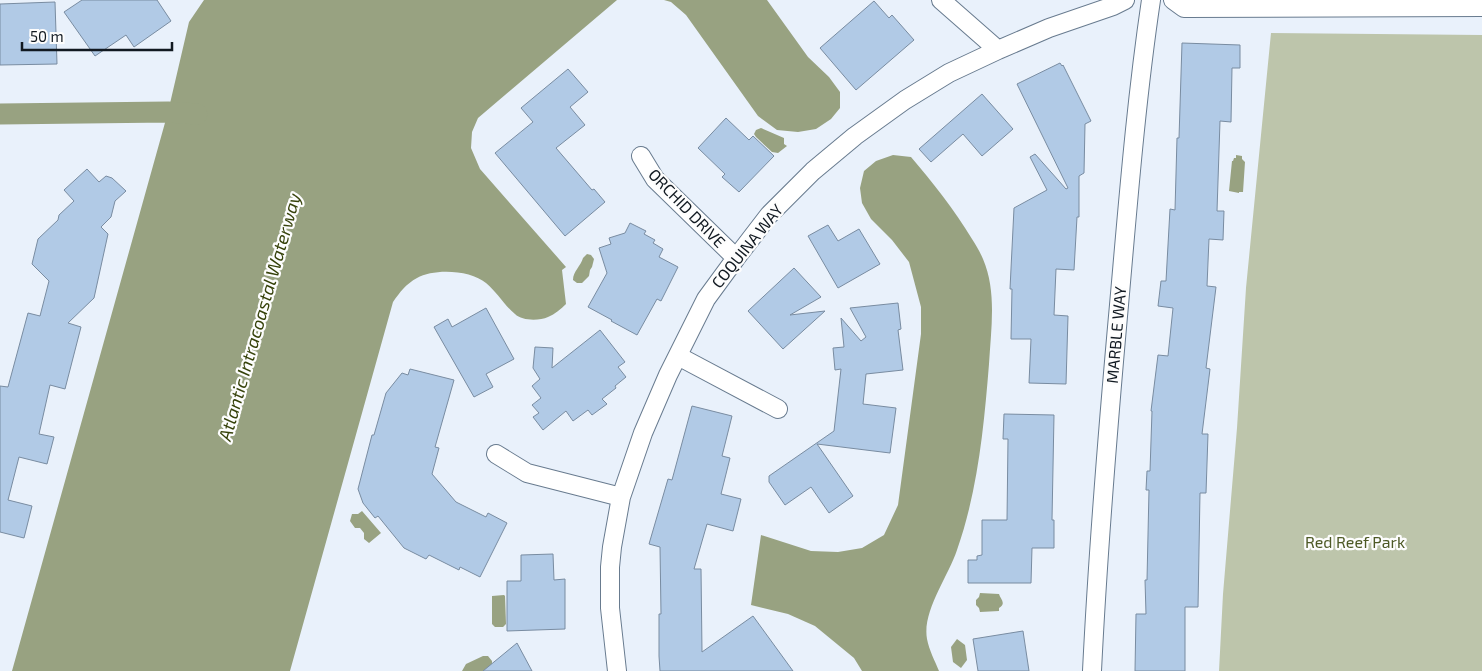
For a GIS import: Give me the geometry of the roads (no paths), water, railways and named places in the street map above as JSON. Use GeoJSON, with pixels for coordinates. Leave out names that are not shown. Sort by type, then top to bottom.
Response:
{"type":"FeatureCollection","features":[{"type":"Feature","properties":{"kind":"street"},"geometry":{"type":"LineString","coordinates":[[941,0],[998,50]]}},
{"type":"Feature","properties":{"kind":"street","name":"COQUINA WAY"},"geometry":{"type":"LineString","coordinates":[[618,671],[610,608],[610,568],[621,497],[642,433],[678,356],[706,299],[736,258],[769,215],[813,171],[855,136],[905,100],[949,73],[998,50],[1049,28],[1113,6],[1124,0]]}},
{"type":"Feature","properties":{"kind":"street","name":"MARBLE WAY"},"geometry":{"type":"LineString","coordinates":[[1092,671],[1106,447],[1143,53],[1151,0]]}},
{"type":"Feature","properties":{"kind":"street"},"geometry":{"type":"LineString","coordinates":[[1174,0],[1184,8],[1304,4],[1482,7]]}},
{"type":"Feature","properties":{"kind":"street","name":"ORCHID DRIVE"},"geometry":{"type":"LineString","coordinates":[[641,156],[655,179],[736,258]]}},
{"type":"Feature","properties":{"kind":"street"},"geometry":{"type":"LineString","coordinates":[[678,356],[778,410]]}},
{"type":"Feature","properties":{"kind":"street"},"geometry":{"type":"LineString","coordinates":[[496,454],[527,473],[621,497]]}},
{"type":"Feature","properties":{"kind":"water","name":"Atlantic Intracoastal Waterway"},"geometry":{"type":"Polygon","coordinates":[[[204,0],[617,0],[478,118],[472,132],[471,148],[480,169],[566,267],[562,270],[566,304],[551,316],[535,320],[522,318],[511,310],[486,283],[471,275],[452,272],[424,275],[410,283],[398,295],[393,302],[290,671],[12,671],[168,112],[189,22],[204,0]]]}},
{"type":"Feature","properties":{"kind":"water"},"geometry":{"type":"Polygon","coordinates":[[[664,0],[767,0],[808,57],[829,77],[840,92],[840,108],[831,119],[816,129],[798,132],[777,130],[758,116],[686,15],[671,2],[664,0]]]}},
{"type":"Feature","properties":{"kind":"water"},"geometry":{"type":"Polygon","coordinates":[[[761,128],[784,138],[784,144],[787,146],[778,153],[772,152],[754,134],[756,130],[761,128]]]}},
{"type":"Feature","properties":{"kind":"water"},"geometry":{"type":"Polygon","coordinates":[[[893,155],[911,157],[958,217],[983,259],[992,297],[987,387],[975,481],[957,550],[932,606],[926,628],[928,643],[939,671],[862,671],[854,658],[815,626],[788,614],[751,605],[761,535],[811,551],[838,552],[862,548],[884,535],[898,505],[921,334],[921,307],[909,262],[892,240],[871,219],[862,203],[860,188],[864,171],[876,161],[893,155]]]}},
{"type":"Feature","properties":{"kind":"water"},"geometry":{"type":"Polygon","coordinates":[[[1236,155],[1242,156],[1245,162],[1243,192],[1239,193],[1229,191],[1232,161],[1236,158],[1236,155]]]}},
{"type":"Feature","properties":{"kind":"water"},"geometry":{"type":"Polygon","coordinates":[[[587,254],[591,255],[594,259],[589,276],[582,283],[577,283],[573,280],[574,274],[587,254]]]}},
{"type":"Feature","properties":{"kind":"water"},"geometry":{"type":"Polygon","coordinates":[[[362,511],[381,533],[369,543],[364,539],[364,533],[360,528],[355,528],[350,521],[352,514],[358,514],[362,511]]]}},
{"type":"Feature","properties":{"kind":"water"},"geometry":{"type":"Polygon","coordinates":[[[980,593],[999,594],[1003,604],[999,611],[980,612],[976,605],[976,600],[980,593]]]}},
{"type":"Feature","properties":{"kind":"water"},"geometry":{"type":"Polygon","coordinates":[[[504,595],[506,624],[503,627],[495,627],[492,624],[492,596],[504,595]]]}},
{"type":"Feature","properties":{"kind":"water"},"geometry":{"type":"Polygon","coordinates":[[[957,639],[965,645],[967,660],[961,668],[953,662],[951,647],[957,639]]]}},
{"type":"Feature","properties":{"kind":"water"},"geometry":{"type":"Polygon","coordinates":[[[483,656],[488,656],[492,661],[487,671],[462,671],[466,664],[483,656]]]}},
{"type":"Feature","properties":{"kind":"waterway"},"geometry":{"type":"LineString","coordinates":[[0,114],[168,112],[197,114]]}},
{"type":"Feature","properties":{"kind":"park label","name":"Red Reef Park"},"geometry":{"type":"Point","coordinates":[1355,542]}}]}
